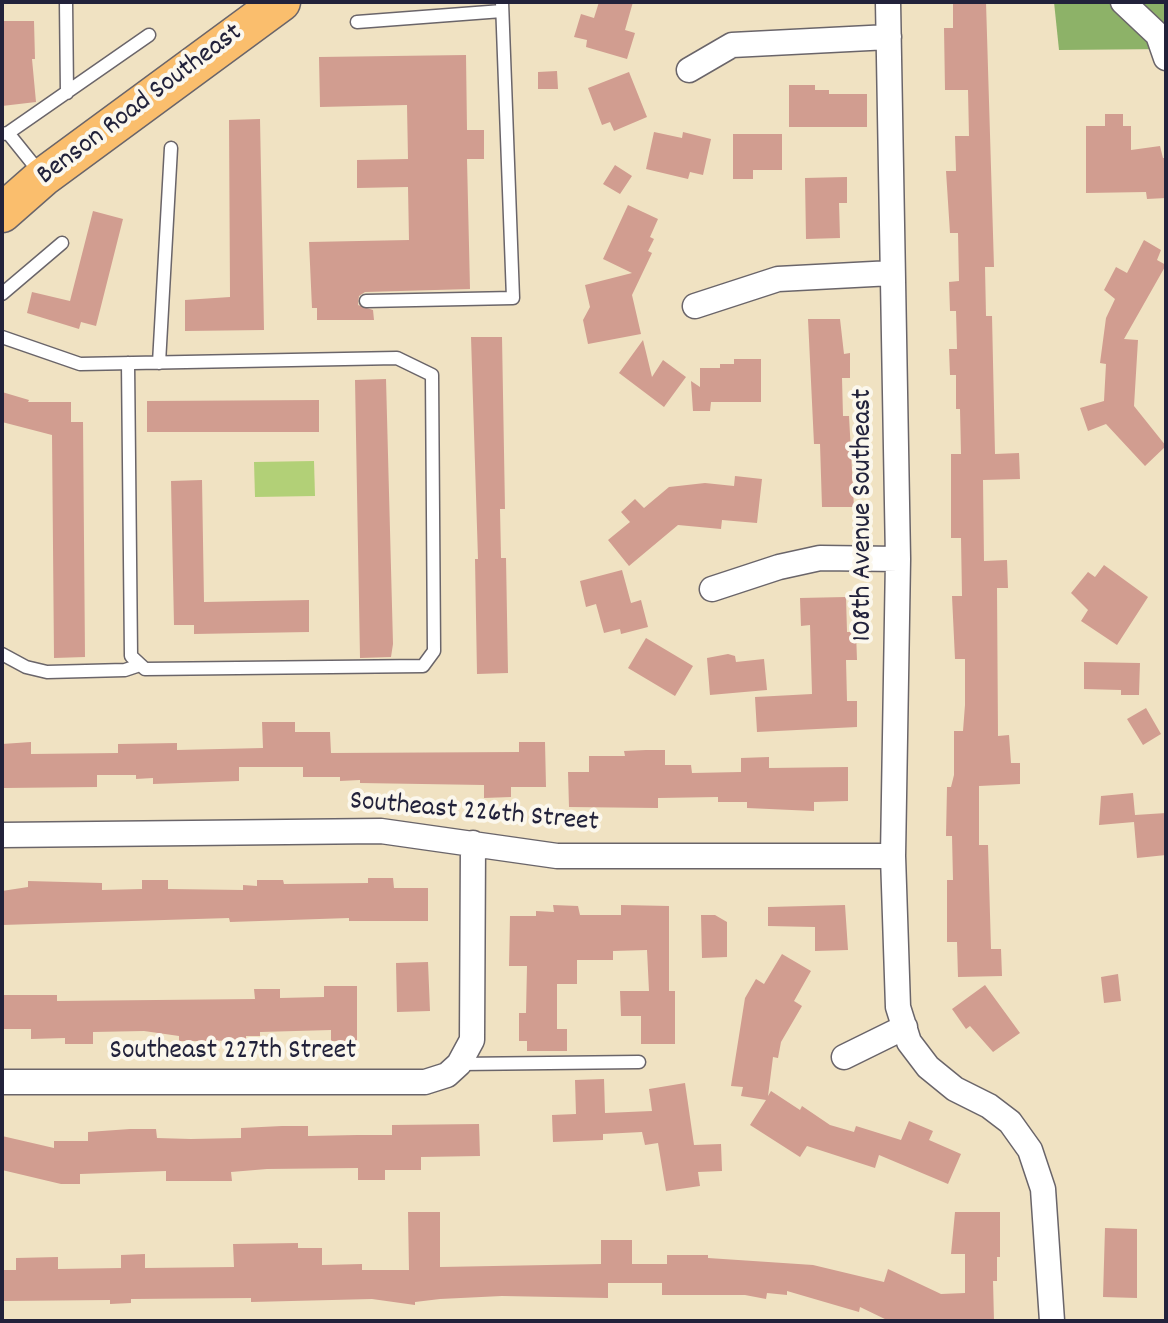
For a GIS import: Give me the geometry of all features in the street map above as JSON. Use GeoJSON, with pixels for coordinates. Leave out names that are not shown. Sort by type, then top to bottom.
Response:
{"type":"FeatureCollection","features":[{"type":"Feature","properties":{"kind":"main road","name":"Benson Road Southeast"},"geometry":{"type":"LineString","coordinates":[[2,213],[43,177],[281,2]]}},
{"type":"Feature","properties":{"kind":"street","name":"108th Avenue Southeast"},"geometry":{"type":"LineString","coordinates":[[888,2],[898,559],[893,856],[898,1007],[909,1042],[928,1067],[955,1089],[1001,1115],[1030,1150],[1043,1189],[1052,1321]]}},
{"type":"Feature","properties":{"kind":"street"},"geometry":{"type":"LineString","coordinates":[[1123,2],[1158,35],[1166,58]]}},
{"type":"Feature","properties":{"kind":"street"},"geometry":{"type":"LineString","coordinates":[[689,70],[732,45],[889,37]]}},
{"type":"Feature","properties":{"kind":"street"},"geometry":{"type":"LineString","coordinates":[[695,306],[778,279],[892,273]]}},
{"type":"Feature","properties":{"kind":"street"},"geometry":{"type":"LineString","coordinates":[[712,589],[779,567],[820,558],[898,559]]}},
{"type":"Feature","properties":{"kind":"street","name":"Southeast 226th Street"},"geometry":{"type":"LineString","coordinates":[[2,835],[381,831],[557,856],[893,856]]}},
{"type":"Feature","properties":{"kind":"street"},"geometry":{"type":"LineString","coordinates":[[459,1064],[472,1040],[473,843]]}},
{"type":"Feature","properties":{"kind":"street"},"geometry":{"type":"LineString","coordinates":[[844,1057],[905,1027]]}},
{"type":"Feature","properties":{"kind":"street","name":"Southeast 227th Street"},"geometry":{"type":"LineString","coordinates":[[2,1082],[425,1082],[447,1075],[459,1064]]}},
{"type":"Feature","properties":{"kind":"lane"},"geometry":{"type":"LineString","coordinates":[[66,2],[67,93]]}},
{"type":"Feature","properties":{"kind":"lane"},"geometry":{"type":"LineString","coordinates":[[357,22],[502,6],[513,298],[366,301]]}},
{"type":"Feature","properties":{"kind":"lane"},"geometry":{"type":"LineString","coordinates":[[43,177],[5,133],[149,35]]}},
{"type":"Feature","properties":{"kind":"lane"},"geometry":{"type":"LineString","coordinates":[[159,363],[171,148]]}},
{"type":"Feature","properties":{"kind":"lane"},"geometry":{"type":"LineString","coordinates":[[2,294],[62,243]]}},
{"type":"Feature","properties":{"kind":"lane"},"geometry":{"type":"LineString","coordinates":[[2,337],[80,364],[128,363],[159,363],[397,358],[432,375],[434,651],[423,666],[145,669],[131,656],[128,363]]}},
{"type":"Feature","properties":{"kind":"lane"},"geometry":{"type":"LineString","coordinates":[[2,654],[26,667],[47,672],[125,670],[140,665]]}},
{"type":"Feature","properties":{"kind":"lane"},"geometry":{"type":"LineString","coordinates":[[459,1064],[639,1062]]}},
{"type":"Feature","properties":{"kind":"green space"},"geometry":{"type":"Polygon","coordinates":[[[1054,2],[1166,2],[1166,49],[1059,50],[1054,2]]]}},
{"type":"Feature","properties":{"kind":"green space"},"geometry":{"type":"Polygon","coordinates":[[[314,461],[315,496],[255,497],[254,462],[314,461]]]}},
{"type":"Feature","properties":{"kind":"building"},"geometry":{"type":"Polygon","coordinates":[[[599,2],[633,2],[625,30],[635,33],[627,59],[586,47],[587,40],[574,37],[581,14],[594,18],[599,2]]]}},
{"type":"Feature","properties":{"kind":"building"},"geometry":{"type":"Polygon","coordinates":[[[953,2],[986,2],[994,267],[985,267],[986,316],[992,316],[995,454],[1019,453],[1020,479],[983,480],[984,561],[1007,560],[1008,588],[997,588],[998,736],[1009,735],[1011,763],[1020,763],[1020,784],[979,786],[979,845],[988,845],[991,949],[1001,949],[1002,976],[958,977],[957,942],[947,942],[947,880],[953,880],[952,836],[946,836],[947,787],[951,787],[954,775],[954,731],[963,731],[965,659],[955,659],[952,596],[962,596],[961,538],[951,538],[951,454],[961,454],[960,409],[956,409],[956,375],[950,375],[949,349],[957,349],[956,311],[950,311],[949,282],[959,281],[958,233],[950,233],[946,171],[956,171],[955,136],[969,136],[968,90],[945,90],[944,28],[953,28],[953,2]]]}},
{"type":"Feature","properties":{"kind":"building"},"geometry":{"type":"Polygon","coordinates":[[[2,21],[34,21],[35,59],[32,59],[36,102],[2,106],[2,21]]]}},
{"type":"Feature","properties":{"kind":"building"},"geometry":{"type":"Polygon","coordinates":[[[466,55],[467,130],[484,130],[484,159],[467,159],[470,289],[365,292],[359,296],[358,305],[373,310],[374,320],[317,320],[317,308],[312,308],[309,242],[409,240],[408,187],[357,188],[357,160],[408,159],[407,105],[320,107],[319,57],[466,55]]]}},
{"type":"Feature","properties":{"kind":"building"},"geometry":{"type":"Polygon","coordinates":[[[557,71],[558,89],[538,89],[538,72],[557,71]]]}},
{"type":"Feature","properties":{"kind":"building"},"geometry":{"type":"Polygon","coordinates":[[[629,72],[647,117],[614,131],[610,122],[602,125],[588,88],[629,72]]]}},
{"type":"Feature","properties":{"kind":"building"},"geometry":{"type":"Polygon","coordinates":[[[789,85],[815,85],[815,90],[829,90],[829,94],[867,94],[867,127],[789,127],[789,85]]]}},
{"type":"Feature","properties":{"kind":"building"},"geometry":{"type":"Polygon","coordinates":[[[1105,114],[1123,114],[1123,126],[1131,126],[1131,150],[1160,146],[1163,158],[1166,158],[1166,198],[1147,199],[1146,192],[1086,193],[1086,126],[1105,126],[1105,114]]]}},
{"type":"Feature","properties":{"kind":"building"},"geometry":{"type":"Polygon","coordinates":[[[260,119],[264,330],[185,331],[185,300],[230,297],[229,120],[260,119]]]}},
{"type":"Feature","properties":{"kind":"building"},"geometry":{"type":"Polygon","coordinates":[[[654,132],[682,138],[683,132],[711,139],[703,175],[690,172],[688,179],[646,169],[654,132]]]}},
{"type":"Feature","properties":{"kind":"building"},"geometry":{"type":"Polygon","coordinates":[[[733,134],[782,134],[782,170],[753,170],[753,179],[733,179],[733,134]]]}},
{"type":"Feature","properties":{"kind":"building"},"geometry":{"type":"Polygon","coordinates":[[[615,165],[632,176],[620,194],[603,184],[615,165]]]}},
{"type":"Feature","properties":{"kind":"building"},"geometry":{"type":"Polygon","coordinates":[[[847,177],[847,203],[839,203],[840,238],[806,239],[805,178],[847,177]]]}},
{"type":"Feature","properties":{"kind":"building"},"geometry":{"type":"Polygon","coordinates":[[[628,205],[658,219],[650,237],[654,239],[648,251],[652,253],[632,295],[641,334],[588,344],[583,320],[590,307],[585,285],[632,273],[603,259],[628,205]]]}},
{"type":"Feature","properties":{"kind":"building"},"geometry":{"type":"Polygon","coordinates":[[[93,211],[123,219],[96,326],[81,322],[79,329],[27,313],[32,292],[70,301],[93,211]]]}},
{"type":"Feature","properties":{"kind":"building"},"geometry":{"type":"Polygon","coordinates":[[[1144,240],[1161,250],[1157,260],[1166,265],[1124,339],[1138,340],[1134,406],[1166,446],[1145,466],[1106,424],[1088,431],[1080,408],[1104,401],[1106,364],[1100,363],[1106,318],[1115,299],[1104,290],[1116,267],[1127,273],[1144,240]]]}},
{"type":"Feature","properties":{"kind":"building"},"geometry":{"type":"Polygon","coordinates":[[[808,319],[840,319],[844,354],[850,353],[850,378],[842,378],[843,416],[849,416],[854,507],[822,507],[820,444],[814,444],[808,319]]]}},
{"type":"Feature","properties":{"kind":"building"},"geometry":{"type":"Polygon","coordinates":[[[471,337],[502,337],[505,509],[500,509],[501,558],[506,558],[508,673],[477,674],[475,559],[478,559],[471,337]]]}},
{"type":"Feature","properties":{"kind":"building"},"geometry":{"type":"Polygon","coordinates":[[[643,340],[652,377],[663,360],[686,377],[664,407],[619,373],[643,340]]]}},
{"type":"Feature","properties":{"kind":"building"},"geometry":{"type":"Polygon","coordinates":[[[734,359],[761,359],[761,402],[711,402],[710,411],[693,411],[691,381],[700,387],[700,368],[720,368],[720,364],[734,364],[734,359]]]}},
{"type":"Feature","properties":{"kind":"building"},"geometry":{"type":"Polygon","coordinates":[[[386,379],[393,644],[391,657],[360,658],[355,380],[386,379]]]}},
{"type":"Feature","properties":{"kind":"building"},"geometry":{"type":"Polygon","coordinates":[[[2,392],[28,402],[71,402],[71,422],[83,422],[85,657],[54,658],[52,435],[2,422],[2,392]]]}},
{"type":"Feature","properties":{"kind":"building"},"geometry":{"type":"Polygon","coordinates":[[[319,400],[319,432],[147,432],[147,401],[319,400]]]}},
{"type":"Feature","properties":{"kind":"building"},"geometry":{"type":"Polygon","coordinates":[[[735,476],[762,479],[757,523],[722,520],[721,529],[678,525],[629,566],[608,540],[630,522],[621,512],[635,499],[644,508],[669,487],[705,483],[734,486],[735,476]]]}},
{"type":"Feature","properties":{"kind":"building"},"geometry":{"type":"Polygon","coordinates":[[[202,480],[204,602],[309,600],[309,632],[194,634],[194,625],[174,625],[171,481],[202,480]]]}},
{"type":"Feature","properties":{"kind":"building"},"geometry":{"type":"Polygon","coordinates":[[[1104,565],[1148,597],[1117,645],[1081,621],[1088,610],[1071,593],[1088,572],[1095,577],[1104,565]]]}},
{"type":"Feature","properties":{"kind":"building"},"geometry":{"type":"Polygon","coordinates":[[[622,570],[631,603],[641,600],[648,627],[621,634],[620,629],[604,633],[596,604],[586,607],[580,581],[622,570]]]}},
{"type":"Feature","properties":{"kind":"building"},"geometry":{"type":"Polygon","coordinates":[[[846,597],[847,632],[856,632],[857,660],[846,660],[847,701],[857,701],[857,727],[757,732],[755,697],[812,694],[810,625],[801,626],[800,598],[846,597]]]}},
{"type":"Feature","properties":{"kind":"building"},"geometry":{"type":"Polygon","coordinates":[[[646,638],[693,666],[675,696],[628,668],[646,638]]]}},
{"type":"Feature","properties":{"kind":"building"},"geometry":{"type":"Polygon","coordinates":[[[728,654],[735,656],[736,662],[764,659],[767,690],[710,695],[707,658],[728,654]]]}},
{"type":"Feature","properties":{"kind":"building"},"geometry":{"type":"Polygon","coordinates":[[[1084,662],[1140,663],[1139,695],[1121,695],[1121,690],[1084,689],[1084,662]]]}},
{"type":"Feature","properties":{"kind":"building"},"geometry":{"type":"Polygon","coordinates":[[[1146,708],[1161,734],[1143,745],[1127,719],[1146,708]]]}},
{"type":"Feature","properties":{"kind":"building"},"geometry":{"type":"Polygon","coordinates":[[[262,722],[295,722],[295,732],[330,732],[331,753],[519,752],[519,742],[545,742],[546,787],[511,787],[511,797],[484,798],[484,785],[360,783],[360,780],[340,781],[340,777],[303,777],[303,767],[239,767],[239,781],[153,784],[153,778],[136,779],[136,775],[97,775],[97,787],[4,788],[2,744],[31,742],[31,754],[118,753],[118,744],[177,743],[177,750],[263,748],[262,722]]]}},
{"type":"Feature","properties":{"kind":"building"},"geometry":{"type":"Polygon","coordinates":[[[665,750],[665,765],[691,765],[692,773],[741,772],[741,758],[769,757],[769,768],[848,767],[848,801],[814,802],[814,811],[747,808],[747,802],[718,802],[718,797],[658,798],[658,808],[569,807],[568,772],[589,772],[589,756],[625,756],[624,751],[665,750]]]}},
{"type":"Feature","properties":{"kind":"building"},"geometry":{"type":"Polygon","coordinates":[[[1133,793],[1135,815],[1166,813],[1166,855],[1137,858],[1134,822],[1099,825],[1101,796],[1133,793]]]}},
{"type":"Feature","properties":{"kind":"building"},"geometry":{"type":"Polygon","coordinates":[[[368,878],[393,878],[394,888],[428,888],[428,921],[349,921],[349,918],[230,922],[229,918],[2,925],[2,891],[28,887],[28,881],[102,883],[102,890],[142,889],[142,880],[168,880],[168,889],[243,890],[243,885],[257,886],[257,880],[283,880],[284,884],[368,883],[368,878]]]}},
{"type":"Feature","properties":{"kind":"building"},"geometry":{"type":"Polygon","coordinates":[[[553,905],[578,906],[580,915],[621,915],[621,905],[669,906],[669,991],[675,991],[675,1044],[641,1044],[641,1016],[621,1016],[620,991],[649,991],[647,950],[613,951],[613,960],[577,960],[577,984],[557,984],[557,1029],[567,1029],[567,1051],[527,1051],[527,1041],[519,1041],[519,1013],[526,1013],[527,966],[509,966],[510,916],[536,916],[536,911],[554,912],[553,905]]]}},
{"type":"Feature","properties":{"kind":"building"},"geometry":{"type":"Polygon","coordinates":[[[845,905],[848,950],[815,951],[815,927],[768,926],[768,907],[845,905]]]}},
{"type":"Feature","properties":{"kind":"building"},"geometry":{"type":"Polygon","coordinates":[[[701,915],[715,915],[727,922],[727,957],[702,958],[701,915]]]}},
{"type":"Feature","properties":{"kind":"building"},"geometry":{"type":"Polygon","coordinates":[[[782,954],[811,971],[794,1001],[802,1006],[781,1042],[778,1058],[773,1057],[768,1096],[771,1091],[800,1110],[802,1106],[830,1125],[854,1132],[856,1126],[901,1140],[909,1121],[933,1131],[929,1140],[961,1154],[948,1184],[879,1155],[875,1168],[807,1146],[800,1157],[750,1125],[766,1100],[741,1096],[743,1087],[731,1086],[745,998],[756,979],[764,984],[782,954]]]}},
{"type":"Feature","properties":{"kind":"building"},"geometry":{"type":"Polygon","coordinates":[[[428,962],[430,1011],[397,1012],[396,963],[428,962]]]}},
{"type":"Feature","properties":{"kind":"building"},"geometry":{"type":"Polygon","coordinates":[[[1118,974],[1121,1001],[1104,1003],[1101,977],[1118,974]]]}},
{"type":"Feature","properties":{"kind":"building"},"geometry":{"type":"Polygon","coordinates":[[[985,985],[1020,1033],[993,1052],[970,1026],[966,1029],[952,1009],[985,985]]]}},
{"type":"Feature","properties":{"kind":"building"},"geometry":{"type":"Polygon","coordinates":[[[324,986],[357,986],[357,1041],[331,1041],[331,1030],[260,1032],[260,1036],[246,1036],[246,1040],[205,1041],[179,1041],[179,1036],[144,1031],[93,1032],[93,1044],[65,1044],[65,1038],[31,1039],[31,1029],[2,1029],[2,995],[57,995],[57,1001],[255,999],[254,989],[280,989],[280,998],[324,997],[324,986]]]}},
{"type":"Feature","properties":{"kind":"building"},"geometry":{"type":"Polygon","coordinates":[[[604,1079],[605,1113],[652,1111],[649,1089],[685,1083],[694,1145],[721,1144],[722,1171],[698,1172],[700,1186],[666,1191],[658,1143],[645,1145],[642,1132],[603,1134],[603,1140],[553,1142],[552,1115],[576,1114],[575,1080],[604,1079]]]}},
{"type":"Feature","properties":{"kind":"building"},"geometry":{"type":"Polygon","coordinates":[[[479,1124],[480,1156],[421,1157],[421,1170],[385,1170],[385,1180],[358,1180],[358,1168],[267,1169],[231,1172],[232,1181],[166,1181],[166,1171],[80,1174],[80,1184],[61,1184],[2,1170],[2,1136],[54,1148],[54,1141],[88,1141],[88,1132],[130,1129],[156,1129],[157,1138],[191,1139],[241,1138],[241,1128],[308,1126],[308,1136],[392,1135],[392,1125],[479,1124]]]}},
{"type":"Feature","properties":{"kind":"building"},"geometry":{"type":"Polygon","coordinates":[[[408,1212],[440,1212],[440,1267],[601,1264],[601,1240],[632,1240],[632,1264],[667,1264],[667,1255],[708,1255],[708,1258],[813,1265],[884,1282],[888,1269],[941,1294],[965,1293],[965,1254],[951,1254],[955,1212],[1000,1212],[1000,1257],[997,1257],[997,1281],[993,1281],[994,1321],[889,1321],[860,1307],[859,1312],[787,1291],[787,1295],[767,1293],[766,1299],[745,1295],[662,1295],[662,1283],[608,1283],[608,1298],[502,1296],[440,1299],[415,1302],[415,1305],[372,1299],[251,1302],[251,1298],[131,1299],[131,1303],[110,1304],[110,1300],[2,1301],[2,1270],[16,1270],[16,1258],[58,1257],[58,1269],[121,1268],[121,1255],[145,1254],[145,1268],[234,1267],[233,1244],[298,1243],[298,1248],[322,1248],[322,1265],[362,1264],[362,1270],[409,1270],[408,1212]]]}},
{"type":"Feature","properties":{"kind":"building"},"geometry":{"type":"Polygon","coordinates":[[[1105,1228],[1137,1229],[1137,1298],[1103,1297],[1105,1228]]]}}]}
